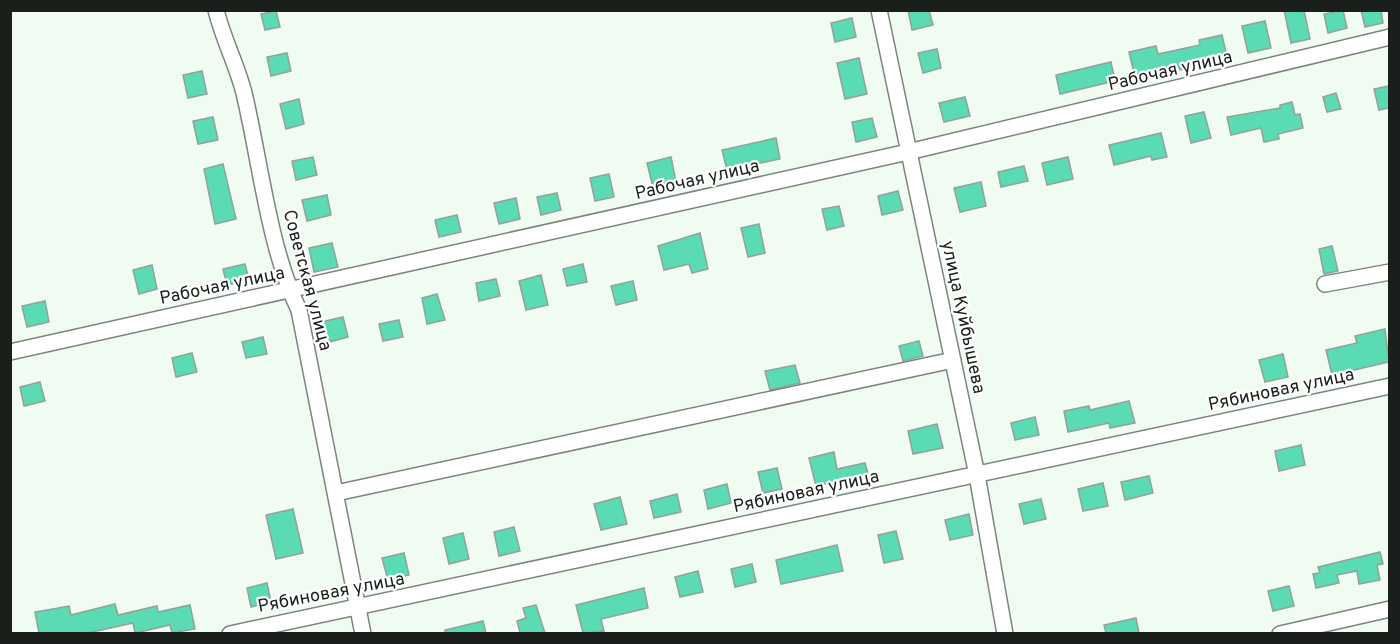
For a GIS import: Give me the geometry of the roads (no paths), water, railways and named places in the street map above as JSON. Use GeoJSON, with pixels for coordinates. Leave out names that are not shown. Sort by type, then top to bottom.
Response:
{"type":"FeatureCollection","features":[{"type":"Feature","properties":{"kind":"street","name":"Советская улица"},"geometry":{"type":"LineString","coordinates":[[216,10],[222,38],[243,90],[289,291],[299,310],[363,633]]}},
{"type":"Feature","properties":{"kind":"street","name":"улица Куйбышева"},"geometry":{"type":"LineString","coordinates":[[879,10],[977,475],[1005,633]]}},
{"type":"Feature","properties":{"kind":"street","name":"Рабочая улица"},"geometry":{"type":"LineString","coordinates":[[10,352],[908,152],[1389,37]]}},
{"type":"Feature","properties":{"kind":"street"},"geometry":{"type":"LineString","coordinates":[[1324,284],[1389,272]]}},
{"type":"Feature","properties":{"kind":"street"},"geometry":{"type":"LineString","coordinates":[[336,493],[953,360]]}},
{"type":"Feature","properties":{"kind":"street","name":"Рябиновая улица"},"geometry":{"type":"LineString","coordinates":[[230,633],[1389,386]]}},
{"type":"Feature","properties":{"kind":"street"},"geometry":{"type":"LineString","coordinates":[[1280,633],[1389,609]]}}]}
